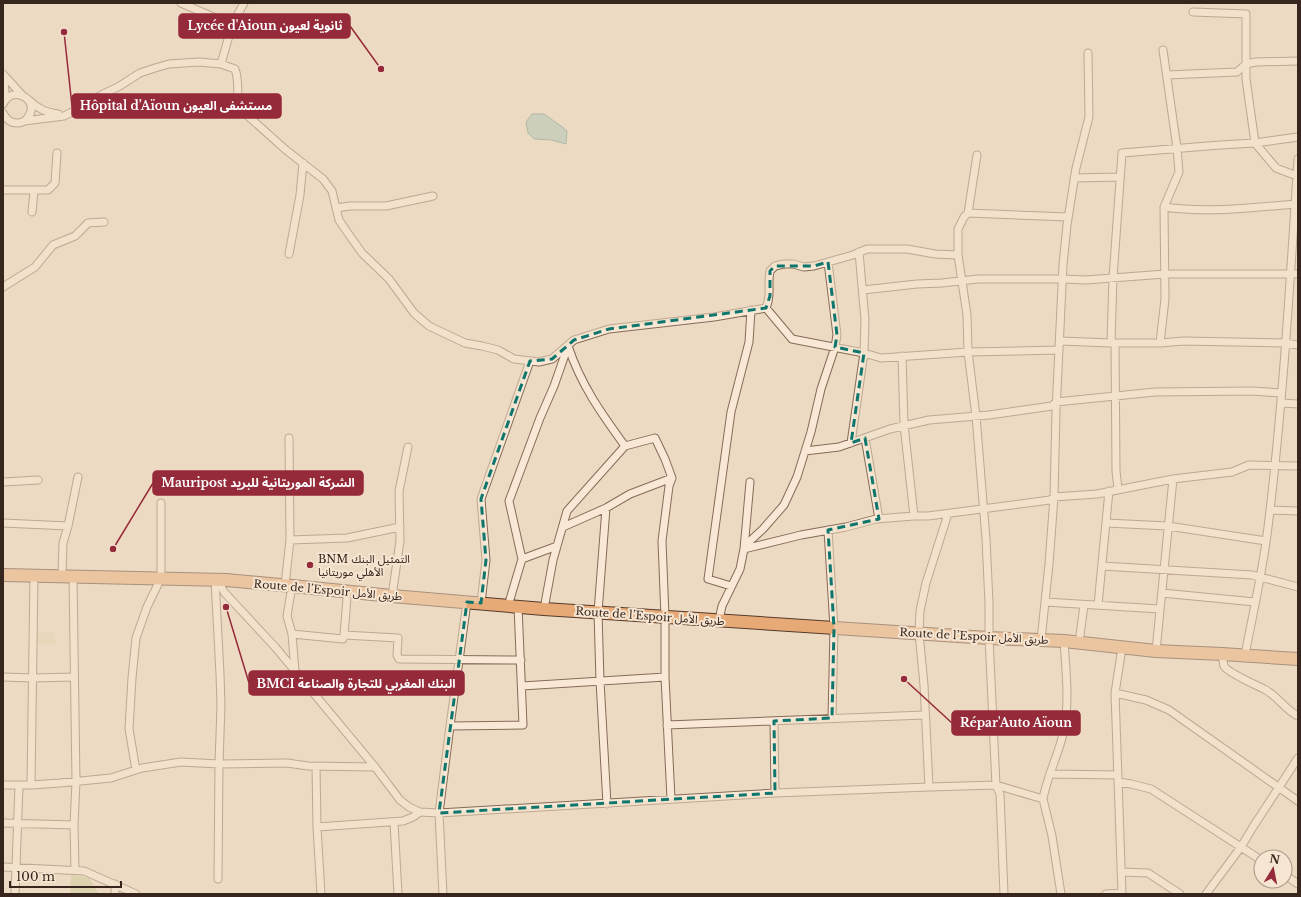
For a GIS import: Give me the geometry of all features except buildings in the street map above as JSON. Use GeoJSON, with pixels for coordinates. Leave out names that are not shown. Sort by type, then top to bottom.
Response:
{"type":"FeatureCollection","features":[{"type":"Feature","properties":{"kind":"highway","name":"Route de l’Espoir طريق الأمل"},"geometry":{"type":"LineString","coordinates":[[3,574],[216,580],[544,609],[989,638],[1064,641],[1156,651],[1298,659]]}},
{"type":"Feature","properties":{"kind":"street"},"geometry":{"type":"LineString","coordinates":[[181,3],[232,25]]}},
{"type":"Feature","properties":{"kind":"street"},"geometry":{"type":"LineString","coordinates":[[221,64],[232,25],[244,3]]}},
{"type":"Feature","properties":{"kind":"street"},"geometry":{"type":"LineString","coordinates":[[1193,12],[1246,14],[1246,64],[1249,103],[1255,143],[1276,168],[1297,176]]}},
{"type":"Feature","properties":{"kind":"street"},"geometry":{"type":"LineString","coordinates":[[1160,343],[1165,299],[1164,207],[1179,172],[1177,148],[1168,95],[1167,75],[1162,50]]}},
{"type":"Feature","properties":{"kind":"street"},"geometry":{"type":"LineString","coordinates":[[1041,640],[1054,497],[1056,402],[1063,279],[1068,217],[1074,178],[1089,117],[1088,53]]}},
{"type":"Feature","properties":{"kind":"street"},"geometry":{"type":"LineString","coordinates":[[1167,75],[1237,72],[1246,64],[1256,62],[1298,61]]}},
{"type":"Feature","properties":{"kind":"street"},"geometry":{"type":"LineString","coordinates":[[3,126],[64,116],[118,87],[140,73],[155,68],[199,62],[221,64],[235,69],[237,75],[238,108],[286,150],[323,179],[332,190],[339,220],[362,253],[389,279],[414,314],[429,326],[465,343],[498,350],[514,359],[539,362],[552,359],[574,340],[609,329],[714,317],[766,308]]}},
{"type":"Feature","properties":{"kind":"street"},"geometry":{"type":"LineString","coordinates":[[3,74],[31,105],[31,111],[28,117],[21,122],[10,121],[6,119],[3,113]]}},
{"type":"Feature","properties":{"kind":"street"},"geometry":{"type":"LineString","coordinates":[[3,74],[5,92],[3,104]]}},
{"type":"Feature","properties":{"kind":"street"},"geometry":{"type":"LineString","coordinates":[[3,104],[8,97],[17,94],[44,111],[64,116]]}},
{"type":"Feature","properties":{"kind":"street"},"geometry":{"type":"LineString","coordinates":[[1118,489],[1116,471],[1113,278],[1122,154],[1220,144],[1255,143],[1298,137]]}},
{"type":"Feature","properties":{"kind":"street"},"geometry":{"type":"LineString","coordinates":[[3,190],[48,190],[55,182],[57,153]]}},
{"type":"Feature","properties":{"kind":"street"},"geometry":{"type":"LineString","coordinates":[[977,155],[968,213],[964,217],[958,229],[958,255],[967,315],[968,352],[976,416],[984,510],[996,785],[1000,794],[1004,894]]}},
{"type":"Feature","properties":{"kind":"street"},"geometry":{"type":"LineString","coordinates":[[1244,655],[1260,578],[1270,510],[1294,274],[1296,236],[1295,204],[1298,159]]}},
{"type":"Feature","properties":{"kind":"street"},"geometry":{"type":"LineString","coordinates":[[289,254],[300,195],[304,163]]}},
{"type":"Feature","properties":{"kind":"street"},"geometry":{"type":"LineString","coordinates":[[1074,178],[1120,177]]}},
{"type":"Feature","properties":{"kind":"street"},"geometry":{"type":"LineString","coordinates":[[32,212],[34,191]]}},
{"type":"Feature","properties":{"kind":"street"},"geometry":{"type":"LineString","coordinates":[[336,208],[350,206],[386,206],[432,196]]}},
{"type":"Feature","properties":{"kind":"street"},"geometry":{"type":"LineString","coordinates":[[1164,207],[1183,210],[1235,209],[1295,204]]}},
{"type":"Feature","properties":{"kind":"street"},"geometry":{"type":"LineString","coordinates":[[968,213],[1068,217]]}},
{"type":"Feature","properties":{"kind":"street"},"geometry":{"type":"LineString","coordinates":[[3,287],[35,267],[53,245],[75,236],[88,223],[104,222]]}},
{"type":"Feature","properties":{"kind":"street"},"geometry":{"type":"LineString","coordinates":[[766,308],[770,296],[768,279],[770,271],[775,266],[793,264],[804,267],[828,262],[867,249],[907,249],[935,254],[958,255]]}},
{"type":"Feature","properties":{"kind":"street"},"geometry":{"type":"LineString","coordinates":[[851,443],[864,353],[865,320],[859,252]]}},
{"type":"Feature","properties":{"kind":"street"},"geometry":{"type":"LineString","coordinates":[[744,549],[784,505],[797,477],[805,451],[821,388],[835,347],[837,334],[828,262]]}},
{"type":"Feature","properties":{"kind":"street"},"geometry":{"type":"LineString","coordinates":[[863,290],[986,279],[1086,280],[1165,274],[1294,274]]}},
{"type":"Feature","properties":{"kind":"street"},"geometry":{"type":"LineString","coordinates":[[766,308],[792,339],[864,353],[881,358],[968,352],[1059,350]]}},
{"type":"Feature","properties":{"kind":"street"},"geometry":{"type":"LineString","coordinates":[[731,586],[708,579],[731,412],[749,342],[751,310]]}},
{"type":"Feature","properties":{"kind":"street"},"geometry":{"type":"LineString","coordinates":[[1060,341],[1113,343],[1160,343],[1184,341],[1286,343],[1298,345]]}},
{"type":"Feature","properties":{"kind":"street"},"geometry":{"type":"LineString","coordinates":[[568,346],[576,368],[591,397],[625,446]]}},
{"type":"Feature","properties":{"kind":"street"},"geometry":{"type":"LineString","coordinates":[[450,726],[523,725],[521,660],[513,606],[522,559],[509,501],[568,346]]}},
{"type":"Feature","properties":{"kind":"street"},"geometry":{"type":"LineString","coordinates":[[902,356],[904,426],[914,516]]}},
{"type":"Feature","properties":{"kind":"street"},"geometry":{"type":"LineString","coordinates":[[481,603],[486,560],[480,499],[530,361]]}},
{"type":"Feature","properties":{"kind":"street"},"geometry":{"type":"LineString","coordinates":[[805,451],[839,447],[890,429],[929,420],[976,416],[1052,406],[1056,402],[1154,392],[1252,391],[1282,393]]}},
{"type":"Feature","properties":{"kind":"street"},"geometry":{"type":"LineString","coordinates":[[1281,403],[1298,404]]}},
{"type":"Feature","properties":{"kind":"street"},"geometry":{"type":"LineString","coordinates":[[290,438],[290,540],[287,616],[292,634],[295,671]]}},
{"type":"Feature","properties":{"kind":"street"},"geometry":{"type":"LineString","coordinates":[[544,609],[557,546],[567,511],[625,446],[655,438],[672,478],[668,486],[662,541],[665,617],[665,677],[671,799]]}},
{"type":"Feature","properties":{"kind":"street"},"geometry":{"type":"LineString","coordinates":[[865,438],[879,519]]}},
{"type":"Feature","properties":{"kind":"street"},"geometry":{"type":"LineString","coordinates":[[392,596],[400,541],[399,491],[408,447]]}},
{"type":"Feature","properties":{"kind":"street"},"geometry":{"type":"LineString","coordinates":[[744,549],[801,535],[879,519],[984,510],[1050,500],[1054,497],[1097,494],[1172,479],[1232,472],[1249,466],[1298,466]]}},
{"type":"Feature","properties":{"kind":"street"},"geometry":{"type":"LineString","coordinates":[[75,870],[74,826],[76,782],[74,677],[67,576],[63,543],[78,477]]}},
{"type":"Feature","properties":{"kind":"street"},"geometry":{"type":"LineString","coordinates":[[563,526],[606,508],[630,494],[672,478]]}},
{"type":"Feature","properties":{"kind":"street"},"geometry":{"type":"LineString","coordinates":[[1156,651],[1172,479]]}},
{"type":"Feature","properties":{"kind":"street"},"geometry":{"type":"LineString","coordinates":[[3,482],[38,480]]}},
{"type":"Feature","properties":{"kind":"street"},"geometry":{"type":"LineString","coordinates":[[719,620],[722,606],[740,569],[744,549],[750,482]]}},
{"type":"Feature","properties":{"kind":"street"},"geometry":{"type":"LineString","coordinates":[[1098,605],[1109,491]]}},
{"type":"Feature","properties":{"kind":"street"},"geometry":{"type":"LineString","coordinates":[[136,770],[129,729],[132,678],[136,638],[147,607],[161,578],[161,503]]}},
{"type":"Feature","properties":{"kind":"street"},"geometry":{"type":"LineString","coordinates":[[606,508],[598,612],[606,804]]}},
{"type":"Feature","properties":{"kind":"street"},"geometry":{"type":"LineString","coordinates":[[1270,510],[1298,511]]}},
{"type":"Feature","properties":{"kind":"street"},"geometry":{"type":"LineString","coordinates":[[929,787],[919,633],[920,612],[926,583],[948,514]]}},
{"type":"Feature","properties":{"kind":"street"},"geometry":{"type":"LineString","coordinates":[[3,523],[68,526]]}},
{"type":"Feature","properties":{"kind":"street"},"geometry":{"type":"LineString","coordinates":[[1106,523],[1168,526],[1266,541]]}},
{"type":"Feature","properties":{"kind":"street"},"geometry":{"type":"LineString","coordinates":[[290,540],[359,537],[400,527]]}},
{"type":"Feature","properties":{"kind":"street"},"geometry":{"type":"LineString","coordinates":[[828,530],[834,628],[832,718]]}},
{"type":"Feature","properties":{"kind":"street"},"geometry":{"type":"LineString","coordinates":[[522,559],[557,546]]}},
{"type":"Feature","properties":{"kind":"street"},"geometry":{"type":"LineString","coordinates":[[1102,566],[1252,575],[1298,587]]}},
{"type":"Feature","properties":{"kind":"street"},"geometry":{"type":"LineString","coordinates":[[31,785],[34,575]]}},
{"type":"Feature","properties":{"kind":"street"},"geometry":{"type":"LineString","coordinates":[[216,580],[224,592],[276,648],[375,767],[400,800],[409,807],[420,812],[439,813],[775,793],[996,785],[1042,798]]}},
{"type":"Feature","properties":{"kind":"street"},"geometry":{"type":"LineString","coordinates":[[216,580],[221,705],[218,879]]}},
{"type":"Feature","properties":{"kind":"street"},"geometry":{"type":"LineString","coordinates":[[292,634],[342,639],[344,635],[347,598],[346,591]]}},
{"type":"Feature","properties":{"kind":"street"},"geometry":{"type":"LineString","coordinates":[[1162,593],[1255,602]]}},
{"type":"Feature","properties":{"kind":"street"},"geometry":{"type":"LineString","coordinates":[[443,894],[439,813],[467,602]]}},
{"type":"Feature","properties":{"kind":"street"},"geometry":{"type":"LineString","coordinates":[[1045,602],[1160,609]]}},
{"type":"Feature","properties":{"kind":"street"},"geometry":{"type":"LineString","coordinates":[[1079,643],[1084,605]]}},
{"type":"Feature","properties":{"kind":"street"},"geometry":{"type":"LineString","coordinates":[[344,635],[398,638],[397,655],[399,659],[521,660]]}},
{"type":"Feature","properties":{"kind":"street"},"geometry":{"type":"LineString","coordinates":[[1061,894],[1052,836],[1042,798],[1063,734],[1067,708],[1064,641]]}},
{"type":"Feature","properties":{"kind":"street"},"geometry":{"type":"LineString","coordinates":[[1106,894],[1122,894],[1115,693],[1122,648]]}},
{"type":"Feature","properties":{"kind":"street"},"geometry":{"type":"LineString","coordinates":[[1222,654],[1224,666],[1231,672],[1269,692],[1278,699],[1283,706],[1298,716]]}},
{"type":"Feature","properties":{"kind":"street"},"geometry":{"type":"LineString","coordinates":[[3,677],[74,677]]}},
{"type":"Feature","properties":{"kind":"street"},"geometry":{"type":"LineString","coordinates":[[522,686],[665,677]]}},
{"type":"Feature","properties":{"kind":"street"},"geometry":{"type":"LineString","coordinates":[[1115,693],[1146,700],[1169,710],[1298,801]]}},
{"type":"Feature","properties":{"kind":"street"},"geometry":{"type":"LineString","coordinates":[[667,725],[925,715]]}},
{"type":"Feature","properties":{"kind":"street"},"geometry":{"type":"LineString","coordinates":[[774,721],[775,793]]}},
{"type":"Feature","properties":{"kind":"street"},"geometry":{"type":"LineString","coordinates":[[1206,894],[1242,847],[1298,758]]}},
{"type":"Feature","properties":{"kind":"street"},"geometry":{"type":"LineString","coordinates":[[3,785],[31,785],[111,778],[136,770],[181,762],[219,764],[287,763],[316,767],[375,767]]}},
{"type":"Feature","properties":{"kind":"street"},"geometry":{"type":"LineString","coordinates":[[316,767],[317,827],[321,894]]}},
{"type":"Feature","properties":{"kind":"street"},"geometry":{"type":"LineString","coordinates":[[1050,774],[1118,778],[1132,784],[1151,789],[1253,855]]}},
{"type":"Feature","properties":{"kind":"street"},"geometry":{"type":"LineString","coordinates":[[15,894],[19,785]]}},
{"type":"Feature","properties":{"kind":"street"},"geometry":{"type":"LineString","coordinates":[[317,827],[408,820],[420,812]]}},
{"type":"Feature","properties":{"kind":"street"},"geometry":{"type":"LineString","coordinates":[[394,822],[398,894]]}},
{"type":"Feature","properties":{"kind":"street"},"geometry":{"type":"LineString","coordinates":[[3,823],[74,826]]}},
{"type":"Feature","properties":{"kind":"street"},"geometry":{"type":"LineString","coordinates":[[3,867],[84,871],[136,894]]}},
{"type":"Feature","properties":{"kind":"street"},"geometry":{"type":"LineString","coordinates":[[1121,872],[1148,873],[1180,894]]}},
{"type":"Feature","properties":{"kind":"street"},"geometry":{"type":"LineString","coordinates":[[114,884],[115,894]]}},
{"type":"Feature","properties":{"kind":"highlighted area"},"geometry":{"type":"Polygon","coordinates":[[[828,262],[837,335],[835,347],[864,353],[851,443],[865,438],[879,519],[828,530],[834,628],[832,718],[774,721],[775,793],[439,813],[467,602],[481,603],[486,560],[481,499],[530,361],[552,359],[574,340],[609,329],[766,308],[770,296],[770,271],[775,266],[814,266],[828,262]]]}},
{"type":"Feature","properties":{"kind":"shaded area"},"geometry":{"type":"Polygon","coordinates":[[[532,114],[544,114],[567,131],[566,144],[551,140],[534,139],[528,133],[526,122],[532,114]]]}},
{"type":"Feature","properties":{"kind":"shaded area"},"geometry":{"type":"Polygon","coordinates":[[[37,632],[54,632],[55,644],[37,643],[37,632]]]}},
{"type":"Feature","properties":{"kind":"shaded area"},"geometry":{"type":"Polygon","coordinates":[[[71,875],[89,878],[99,894],[70,894],[71,875]]]}},
{"type":"Feature","properties":{"kind":"place","name":"Hôpital d’Aïoun مستشفى العيون"},"geometry":{"type":"Point","coordinates":[64,32]}},
{"type":"Feature","properties":{"kind":"place","name":"Lycée d'Aioun ثانوية لعيون"},"geometry":{"type":"Point","coordinates":[381,69]}},
{"type":"Feature","properties":{"kind":"place","name":"Mauripost الشركة الموريتانية للبريد"},"geometry":{"type":"Point","coordinates":[113,549]}},
{"type":"Feature","properties":{"kind":"place","name":"BNM التمثيل البنك الأهلي موريتانيا"},"geometry":{"type":"Point","coordinates":[310,565]}},
{"type":"Feature","properties":{"kind":"place","name":"BMCI البنك المغربي للتجارة والصناعة"},"geometry":{"type":"Point","coordinates":[226,607]}},
{"type":"Feature","properties":{"kind":"place","name":"Répar'Auto Aïoun"},"geometry":{"type":"Point","coordinates":[904,679]}}]}
